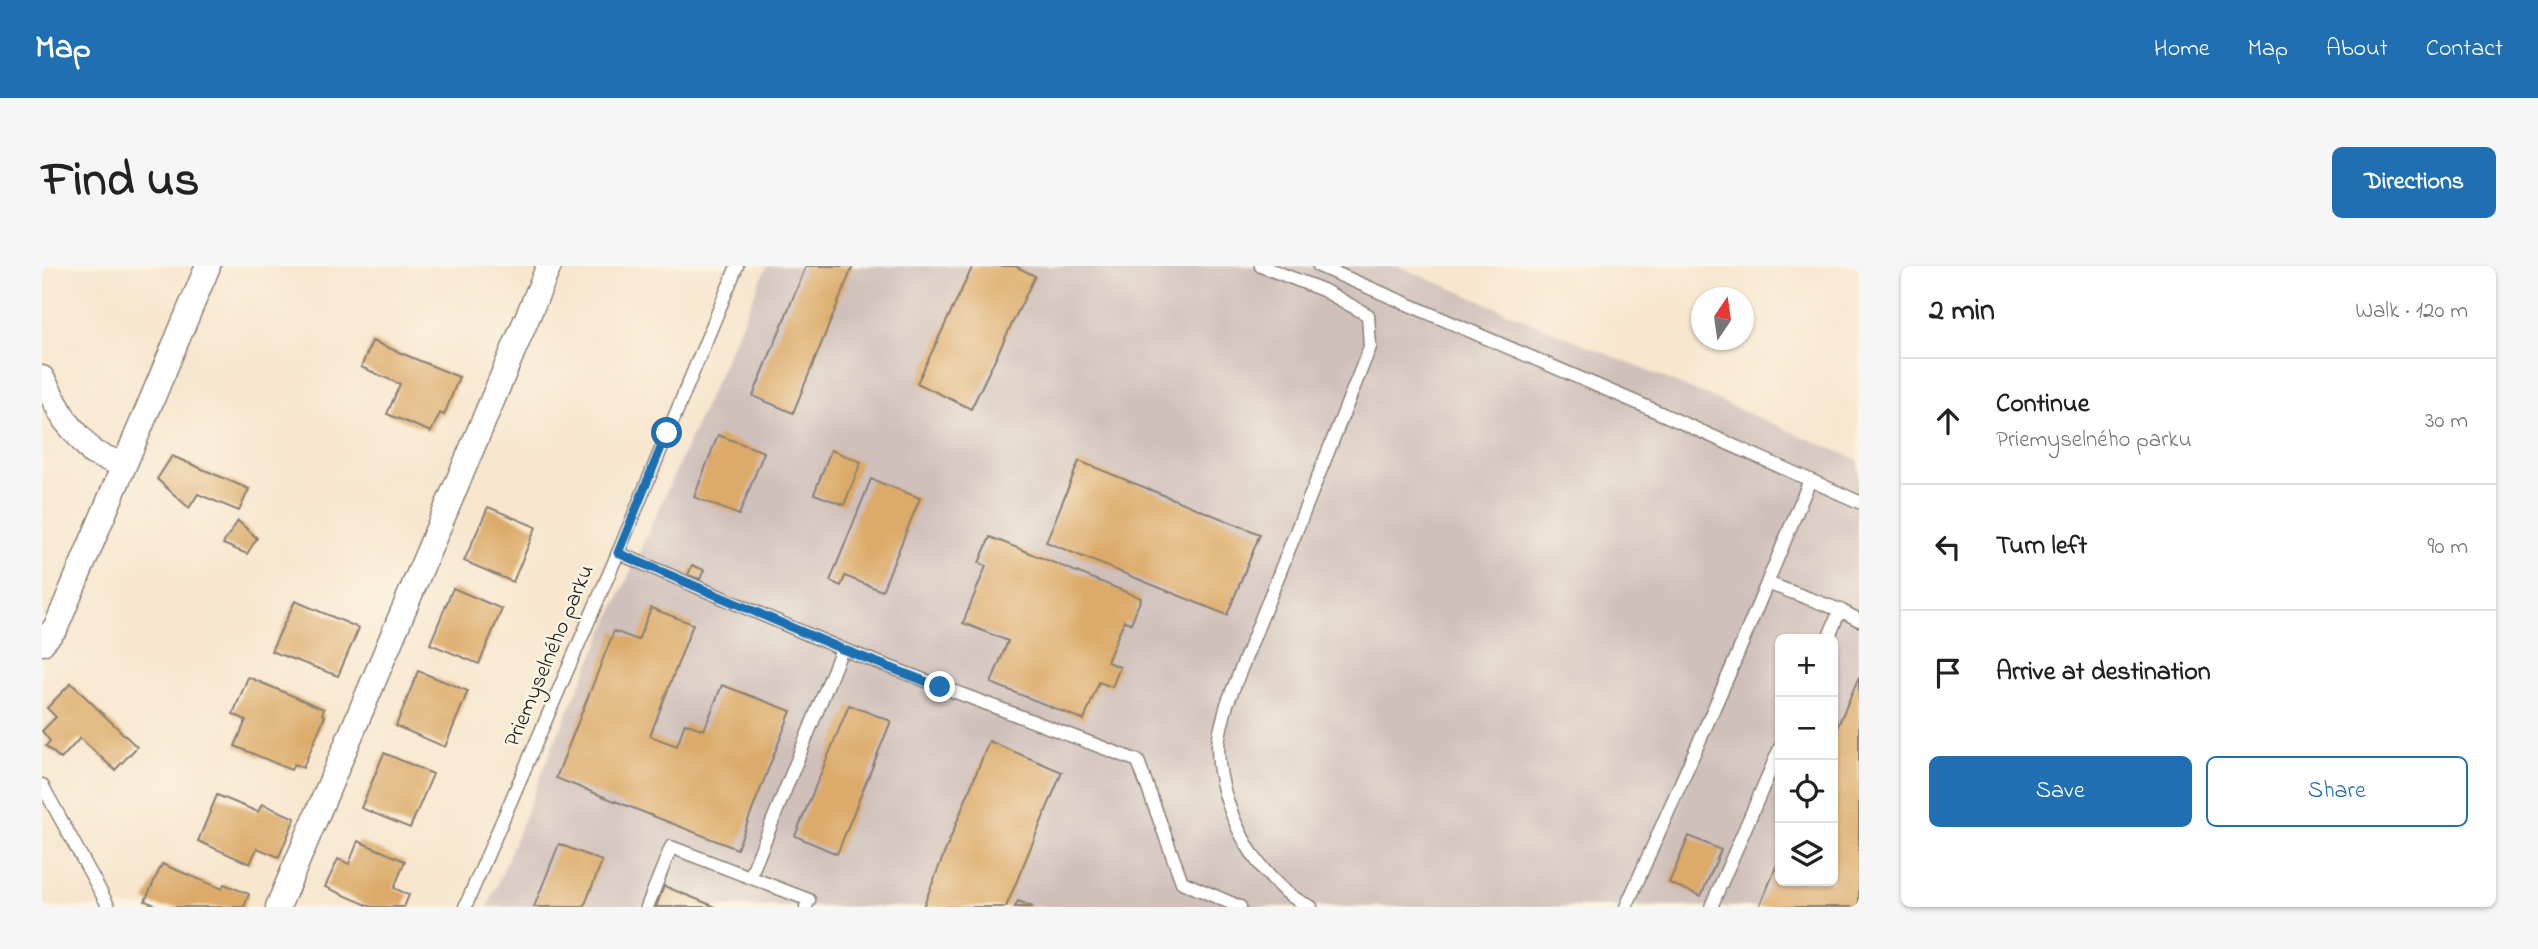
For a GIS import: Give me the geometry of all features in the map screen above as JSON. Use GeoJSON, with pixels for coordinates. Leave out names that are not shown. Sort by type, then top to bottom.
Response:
{"type":"FeatureCollection","features":[{"type":"Feature","properties":{"kind":"street"},"geometry":{"type":"LineString","coordinates":[[42,643],[55,627],[208,266]]}},
{"type":"Feature","properties":{"kind":"street"},"geometry":{"type":"LineString","coordinates":[[278,907],[549,266]]}},
{"type":"Feature","properties":{"kind":"street"},"geometry":{"type":"LineString","coordinates":[[42,378],[65,420],[93,453],[124,464]]}},
{"type":"Feature","properties":{"kind":"lane","name":"Priemyselného parku"},"geometry":{"type":"LineString","coordinates":[[465,907],[618,553],[737,266]]}},
{"type":"Feature","properties":{"kind":"lane"},"geometry":{"type":"LineString","coordinates":[[1261,266],[1323,290],[1367,315],[1370,347],[1227,704],[1218,744],[1221,782],[1247,848],[1273,881],[1298,901],[1311,907]]}},
{"type":"Feature","properties":{"kind":"lane"},"geometry":{"type":"LineString","coordinates":[[1319,266],[1627,398],[1859,502]]}},
{"type":"Feature","properties":{"kind":"lane"},"geometry":{"type":"LineString","coordinates":[[1626,907],[1810,480]]}},
{"type":"Feature","properties":{"kind":"lane"},"geometry":{"type":"LineString","coordinates":[[618,553],[842,649],[1138,761],[1182,882],[1240,907]]}},
{"type":"Feature","properties":{"kind":"lane"},"geometry":{"type":"LineString","coordinates":[[1767,583],[1840,610],[1859,620]]}},
{"type":"Feature","properties":{"kind":"lane"},"geometry":{"type":"LineString","coordinates":[[1830,634],[1840,610]]}},
{"type":"Feature","properties":{"kind":"lane"},"geometry":{"type":"LineString","coordinates":[[750,877],[842,649]]}},
{"type":"Feature","properties":{"kind":"lane"},"geometry":{"type":"LineString","coordinates":[[1711,907],[1775,760]]}},
{"type":"Feature","properties":{"kind":"lane"},"geometry":{"type":"LineString","coordinates":[[42,785],[109,907]]}},
{"type":"Feature","properties":{"kind":"lane"},"geometry":{"type":"LineString","coordinates":[[647,907],[671,847],[809,900],[806,907]]}},
{"type":"Feature","properties":{"kind":"shaded area"},"geometry":{"type":"Polygon","coordinates":[[[767,266],[1398,266],[1859,460],[1859,907],[488,907],[555,741],[767,266]]]}},
{"type":"Feature","properties":{"kind":"building"},"geometry":{"type":"Polygon","coordinates":[[[806,266],[853,266],[793,413],[753,396],[806,266]]]}},
{"type":"Feature","properties":{"kind":"building"},"geometry":{"type":"Polygon","coordinates":[[[973,266],[1015,266],[1035,276],[971,409],[917,383],[973,266]]]}},
{"type":"Feature","properties":{"kind":"building"},"geometry":{"type":"Polygon","coordinates":[[[372,341],[459,377],[444,415],[440,413],[431,432],[387,414],[400,384],[361,367],[372,341]]]}},
{"type":"Feature","properties":{"kind":"building"},"geometry":{"type":"Polygon","coordinates":[[[718,435],[764,452],[739,515],[694,497],[718,435]]]}},
{"type":"Feature","properties":{"kind":"building"},"geometry":{"type":"Polygon","coordinates":[[[831,450],[861,462],[844,505],[814,494],[831,450]]]}},
{"type":"Feature","properties":{"kind":"building"},"geometry":{"type":"Polygon","coordinates":[[[172,456],[249,489],[239,511],[198,494],[189,508],[157,479],[172,456]]]}},
{"type":"Feature","properties":{"kind":"building"},"geometry":{"type":"Polygon","coordinates":[[[1079,461],[1260,534],[1227,615],[1046,542],[1079,461]]]}},
{"type":"Feature","properties":{"kind":"building"},"geometry":{"type":"Polygon","coordinates":[[[871,479],[920,498],[882,591],[845,576],[841,586],[830,581],[871,479]]]}},
{"type":"Feature","properties":{"kind":"building"},"geometry":{"type":"Polygon","coordinates":[[[488,507],[536,527],[513,582],[464,561],[488,507]]]}},
{"type":"Feature","properties":{"kind":"building"},"geometry":{"type":"Polygon","coordinates":[[[238,521],[257,538],[247,554],[223,544],[238,521]]]}},
{"type":"Feature","properties":{"kind":"building"},"geometry":{"type":"Polygon","coordinates":[[[990,537],[1141,598],[1131,623],[1124,621],[1107,662],[1120,667],[1112,687],[1099,682],[1084,720],[991,683],[1008,641],[963,623],[986,566],[979,563],[990,537]]]}},
{"type":"Feature","properties":{"kind":"building"},"geometry":{"type":"Polygon","coordinates":[[[692,565],[704,570],[700,579],[688,575],[692,565]]]}},
{"type":"Feature","properties":{"kind":"building"},"geometry":{"type":"Polygon","coordinates":[[[453,588],[502,609],[479,664],[430,644],[453,588]]]}},
{"type":"Feature","properties":{"kind":"building"},"geometry":{"type":"Polygon","coordinates":[[[295,601],[359,628],[338,676],[271,651],[295,601]]]}},
{"type":"Feature","properties":{"kind":"building"},"geometry":{"type":"Polygon","coordinates":[[[651,608],[693,624],[650,736],[677,746],[685,723],[704,730],[722,685],[791,711],[737,849],[556,778],[614,631],[638,640],[651,608]]]}},
{"type":"Feature","properties":{"kind":"building"},"geometry":{"type":"Polygon","coordinates":[[[418,671],[468,691],[445,747],[396,726],[418,671]]]}},
{"type":"Feature","properties":{"kind":"building"},"geometry":{"type":"Polygon","coordinates":[[[248,677],[324,709],[322,714],[325,716],[303,768],[294,764],[291,770],[235,746],[246,720],[233,714],[248,677]]]}},
{"type":"Feature","properties":{"kind":"building"},"geometry":{"type":"Polygon","coordinates":[[[1859,677],[1859,907],[1759,907],[1775,870],[1775,886],[1838,886],[1838,725],[1859,677]]]}},
{"type":"Feature","properties":{"kind":"building"},"geometry":{"type":"Polygon","coordinates":[[[71,683],[137,747],[115,770],[80,738],[61,759],[46,746],[50,741],[42,731],[56,717],[47,708],[71,683]]]}},
{"type":"Feature","properties":{"kind":"building"},"geometry":{"type":"Polygon","coordinates":[[[849,705],[891,721],[837,854],[795,836],[849,705]]]}},
{"type":"Feature","properties":{"kind":"building"},"geometry":{"type":"Polygon","coordinates":[[[989,741],[1062,772],[1006,907],[923,907],[989,741]]]}},
{"type":"Feature","properties":{"kind":"building"},"geometry":{"type":"Polygon","coordinates":[[[384,753],[433,774],[410,828],[361,808],[384,753]]]}},
{"type":"Feature","properties":{"kind":"building"},"geometry":{"type":"Polygon","coordinates":[[[217,795],[258,812],[262,804],[295,818],[279,857],[257,848],[250,864],[198,841],[217,795]]]}},
{"type":"Feature","properties":{"kind":"building"},"geometry":{"type":"Polygon","coordinates":[[[1689,836],[1721,850],[1701,896],[1669,883],[1689,836]]]}},
{"type":"Feature","properties":{"kind":"building"},"geometry":{"type":"Polygon","coordinates":[[[358,841],[405,861],[394,888],[409,895],[404,907],[372,907],[325,887],[338,859],[349,864],[358,841]]]}},
{"type":"Feature","properties":{"kind":"building"},"geometry":{"type":"Polygon","coordinates":[[[559,844],[602,861],[584,907],[534,907],[559,844]]]}},
{"type":"Feature","properties":{"kind":"building"},"geometry":{"type":"Polygon","coordinates":[[[162,864],[222,889],[224,884],[249,894],[244,907],[160,907],[145,901],[162,864]]]}},
{"type":"Feature","properties":{"kind":"building"},"geometry":{"type":"Polygon","coordinates":[[[664,886],[716,907],[656,907],[664,886]]]}},
{"type":"Feature","properties":{"kind":"building"},"geometry":{"type":"Polygon","coordinates":[[[1018,901],[1033,907],[1015,907],[1018,901]]]}},
{"type":"Feature","properties":{"kind":"route"},"geometry":{"type":"LineString","coordinates":[[667,433],[618,553],[842,649],[940,687]]}}]}
